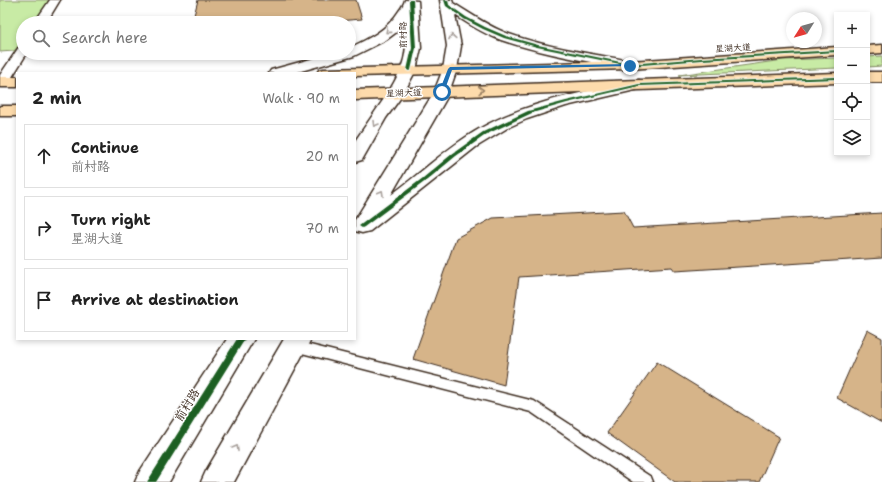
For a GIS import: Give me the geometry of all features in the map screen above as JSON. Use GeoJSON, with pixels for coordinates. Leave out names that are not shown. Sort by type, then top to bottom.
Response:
{"type":"FeatureCollection","features":[{"type":"Feature","properties":{"kind":"main road"},"geometry":{"type":"LineString","coordinates":[[356,50],[384,35],[398,23],[412,0]]}},
{"type":"Feature","properties":{"kind":"main road","name":"前村路"},"geometry":{"type":"LineString","coordinates":[[356,154],[378,118],[396,93],[409,70],[414,48],[412,0]]}},
{"type":"Feature","properties":{"kind":"main road"},"geometry":{"type":"LineString","coordinates":[[446,2],[484,28],[505,37],[630,66]]}},
{"type":"Feature","properties":{"kind":"main road"},"geometry":{"type":"LineString","coordinates":[[358,232],[442,92],[450,69],[454,46],[446,2]]}},
{"type":"Feature","properties":{"kind":"main road"},"geometry":{"type":"LineString","coordinates":[[870,50],[882,49]]}},
{"type":"Feature","properties":{"kind":"main road","name":"星湖大道"},"geometry":{"type":"LineString","coordinates":[[352,72],[630,66],[702,59],[834,51]]}},
{"type":"Feature","properties":{"kind":"main road"},"geometry":{"type":"LineString","coordinates":[[280,72],[326,60]]}},
{"type":"Feature","properties":{"kind":"main road"},"geometry":{"type":"LineString","coordinates":[[870,77],[882,77]]}},
{"type":"Feature","properties":{"kind":"main road","name":"星湖大道"},"geometry":{"type":"LineString","coordinates":[[356,95],[834,78]]}},
{"type":"Feature","properties":{"kind":"main road"},"geometry":{"type":"LineString","coordinates":[[358,232],[454,154],[502,124],[530,112],[639,86]]}},
{"type":"Feature","properties":{"kind":"main road"},"geometry":{"type":"LineString","coordinates":[[0,111],[16,111]]}},
{"type":"Feature","properties":{"kind":"main road","name":"前村路"},"geometry":{"type":"LineString","coordinates":[[151,482],[240,340]]}},
{"type":"Feature","properties":{"kind":"main road"},"geometry":{"type":"LineString","coordinates":[[217,482],[296,342]]}},
{"type":"Feature","properties":{"kind":"street"},"geometry":{"type":"LineString","coordinates":[[45,16],[55,0]]}},
{"type":"Feature","properties":{"kind":"street"},"geometry":{"type":"LineString","coordinates":[[6,82],[18,60]]}},
{"type":"Feature","properties":{"kind":"lane"},"geometry":{"type":"LineString","coordinates":[[296,342],[534,407],[646,482]]}},
{"type":"Feature","properties":{"kind":"green space"},"geometry":{"type":"Polygon","coordinates":[[[0,0],[56,0],[43,16],[16,16],[16,49],[14,51],[0,52],[0,0]]]}},
{"type":"Feature","properties":{"kind":"green space"},"geometry":{"type":"Polygon","coordinates":[[[882,56],[882,66],[870,67],[870,57],[882,56]]]}},
{"type":"Feature","properties":{"kind":"green space"},"geometry":{"type":"Polygon","coordinates":[[[834,58],[834,68],[679,75],[783,60],[834,58]]]}},
{"type":"Feature","properties":{"kind":"building"},"geometry":{"type":"Polygon","coordinates":[[[198,0],[356,0],[362,19],[356,19],[356,16],[194,16],[198,0]]]}},
{"type":"Feature","properties":{"kind":"building"},"geometry":{"type":"Polygon","coordinates":[[[624,211],[633,228],[882,213],[882,258],[675,271],[672,267],[519,277],[504,385],[413,359],[456,238],[493,218],[624,211]]]}},
{"type":"Feature","properties":{"kind":"building"},"geometry":{"type":"Polygon","coordinates":[[[867,330],[882,338],[882,423],[837,398],[867,330]]]}},
{"type":"Feature","properties":{"kind":"building"},"geometry":{"type":"Polygon","coordinates":[[[657,362],[779,437],[759,482],[675,482],[607,433],[657,362]]]}},
{"type":"Feature","properties":{"kind":"cycle path"},"geometry":{"type":"LineString","coordinates":[[409,70],[414,48],[411,0]]}},
{"type":"Feature","properties":{"kind":"cycle path"},"geometry":{"type":"LineString","coordinates":[[446,0],[447,5],[465,18],[505,37],[537,46],[630,65],[834,51]]}},
{"type":"Feature","properties":{"kind":"cycle path"},"geometry":{"type":"LineString","coordinates":[[362,226],[485,133],[530,112],[639,85],[834,78]]}},
{"type":"Feature","properties":{"kind":"cycle path"},"geometry":{"type":"LineString","coordinates":[[151,482],[240,340]]}},
{"type":"Feature","properties":{"kind":"route"},"geometry":{"type":"LineString","coordinates":[[442,92],[450,69],[630,66]]}}]}
